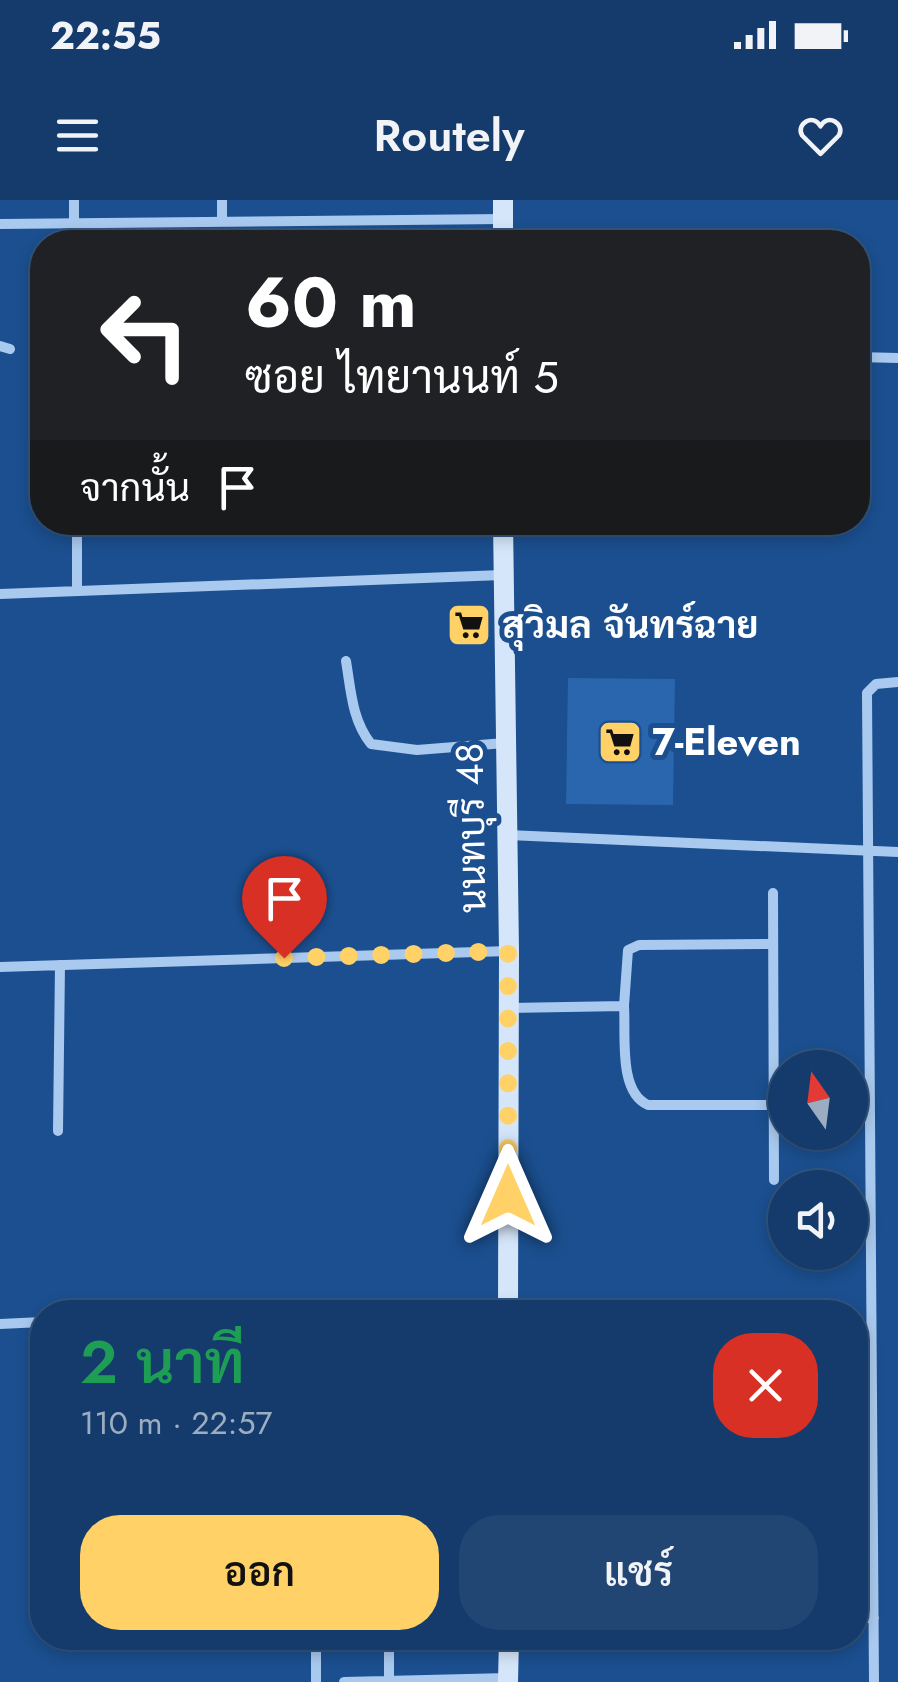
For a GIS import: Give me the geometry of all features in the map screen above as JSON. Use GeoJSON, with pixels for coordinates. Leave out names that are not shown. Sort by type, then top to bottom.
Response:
{"type":"FeatureCollection","features":[{"type":"Feature","properties":{"kind":"street"},"geometry":{"type":"LineString","coordinates":[[74,200],[74,222]]}},
{"type":"Feature","properties":{"kind":"street"},"geometry":{"type":"LineString","coordinates":[[222,200],[222,221]]}},
{"type":"Feature","properties":{"kind":"street"},"geometry":{"type":"LineString","coordinates":[[0,224],[222,221],[503,210]]}},
{"type":"Feature","properties":{"kind":"street"},"geometry":{"type":"LineString","coordinates":[[870,357],[898,358]]}},
{"type":"Feature","properties":{"kind":"street"},"geometry":{"type":"LineString","coordinates":[[77,591],[78,535]]}},
{"type":"Feature","properties":{"kind":"street","name":"นนทบุรี 48"},"geometry":{"type":"LineString","coordinates":[[503,535],[508,1300]]}},
{"type":"Feature","properties":{"kind":"street"},"geometry":{"type":"LineString","coordinates":[[0,594],[502,575]]}},
{"type":"Feature","properties":{"kind":"street"},"geometry":{"type":"LineString","coordinates":[[346,662],[354,714],[370,744],[417,750],[505,743]]}},
{"type":"Feature","properties":{"kind":"street"},"geometry":{"type":"LineString","coordinates":[[874,1682],[867,694],[876,684],[898,682]]}},
{"type":"Feature","properties":{"kind":"street"},"geometry":{"type":"LineString","coordinates":[[507,835],[898,852]]}},
{"type":"Feature","properties":{"kind":"street"},"geometry":{"type":"LineString","coordinates":[[773,894],[774,1050]]}},
{"type":"Feature","properties":{"kind":"street"},"geometry":{"type":"LineString","coordinates":[[768,1105],[648,1104],[637,1100],[628,1077],[625,959],[628,950],[654,944],[773,944]]}},
{"type":"Feature","properties":{"kind":"street"},"geometry":{"type":"LineString","coordinates":[[0,967],[508,951]]}},
{"type":"Feature","properties":{"kind":"street"},"geometry":{"type":"LineString","coordinates":[[58,1130],[60,965]]}},
{"type":"Feature","properties":{"kind":"street"},"geometry":{"type":"LineString","coordinates":[[508,1008],[624,1006]]}},
{"type":"Feature","properties":{"kind":"street"},"geometry":{"type":"LineString","coordinates":[[0,1324],[30,1323]]}},
{"type":"Feature","properties":{"kind":"street"},"geometry":{"type":"LineString","coordinates":[[868,1618],[874,1618]]}},
{"type":"Feature","properties":{"kind":"street"},"geometry":{"type":"LineString","coordinates":[[316,1650],[316,1682]]}},
{"type":"Feature","properties":{"kind":"street"},"geometry":{"type":"LineString","coordinates":[[389,1650],[389,1681]]}},
{"type":"Feature","properties":{"kind":"street"},"geometry":{"type":"LineString","coordinates":[[344,1682],[508,1680],[508,1650]]}},
{"type":"Feature","properties":{"kind":"building","name":"7-Eleven"},"geometry":{"type":"Polygon","coordinates":[[[568,678],[675,679],[673,805],[566,804],[568,678]]]}},
{"type":"Feature","properties":{"kind":"place","name":"สุวิมล จันทร์ฉาย"},"geometry":{"type":"Point","coordinates":[469,625]}},
{"type":"Feature","properties":{"kind":"place","name":"7-Eleven"},"geometry":{"type":"Point","coordinates":[620,742]}},
{"type":"Feature","properties":{"kind":"route"},"geometry":{"type":"LineString","coordinates":[[284,958],[508,951],[508,1196]]}}]}
